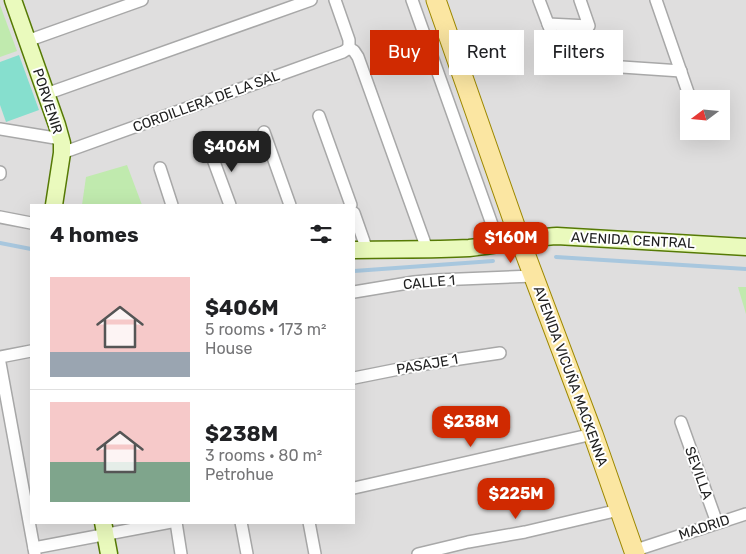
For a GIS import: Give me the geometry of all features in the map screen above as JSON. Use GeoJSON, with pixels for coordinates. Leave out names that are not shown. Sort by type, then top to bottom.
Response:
{"type":"FeatureCollection","features":[{"type":"Feature","properties":{"kind":"main road","name":"AVENIDA VICUÑA MACKENNA"},"geometry":{"type":"LineString","coordinates":[[436,0],[520,240],[593,434],[634,552]]}},
{"type":"Feature","properties":{"kind":"street","name":"PORVENIR"},"geometry":{"type":"LineString","coordinates":[[13,0],[58,126],[61,146],[54,204]]}},
{"type":"Feature","properties":{"kind":"street"},"geometry":{"type":"LineString","coordinates":[[27,41],[142,0]]}},
{"type":"Feature","properties":{"kind":"street"},"geometry":{"type":"LineString","coordinates":[[46,94],[311,0]]}},
{"type":"Feature","properties":{"kind":"street"},"geometry":{"type":"LineString","coordinates":[[335,0],[349,40],[349,48],[358,57],[426,249]]}},
{"type":"Feature","properties":{"kind":"street"},"geometry":{"type":"LineString","coordinates":[[412,0],[499,244]]}},
{"type":"Feature","properties":{"kind":"street"},"geometry":{"type":"LineString","coordinates":[[539,0],[563,63],[681,70]]}},
{"type":"Feature","properties":{"kind":"street"},"geometry":{"type":"LineString","coordinates":[[548,24],[589,26],[580,0]]}},
{"type":"Feature","properties":{"kind":"street"},"geometry":{"type":"LineString","coordinates":[[656,0],[687,90]]}},
{"type":"Feature","properties":{"kind":"street","name":"CORDILLERA DE LA SAL"},"geometry":{"type":"LineString","coordinates":[[61,146],[343,52],[349,48]]}},
{"type":"Feature","properties":{"kind":"street"},"geometry":{"type":"LineString","coordinates":[[319,116],[351,204]]}},
{"type":"Feature","properties":{"kind":"street"},"geometry":{"type":"LineString","coordinates":[[0,129],[61,146]]}},
{"type":"Feature","properties":{"kind":"street"},"geometry":{"type":"LineString","coordinates":[[264,132],[290,204]]}},
{"type":"Feature","properties":{"kind":"street"},"geometry":{"type":"LineString","coordinates":[[210,150],[230,204]]}},
{"type":"Feature","properties":{"kind":"street"},"geometry":{"type":"LineString","coordinates":[[160,168],[172,204]]}},
{"type":"Feature","properties":{"kind":"street"},"geometry":{"type":"LineString","coordinates":[[0,217],[30,223]]}},
{"type":"Feature","properties":{"kind":"street"},"geometry":{"type":"LineString","coordinates":[[355,220],[360,250]]}},
{"type":"Feature","properties":{"kind":"street","name":"AVENIDA CENTRAL"},"geometry":{"type":"LineString","coordinates":[[360,250],[468,248],[538,237],[576,237],[746,247]]}},
{"type":"Feature","properties":{"kind":"street","name":"CALLE 1"},"geometry":{"type":"LineString","coordinates":[[355,292],[436,280],[534,276]]}},
{"type":"Feature","properties":{"kind":"street"},"geometry":{"type":"LineString","coordinates":[[0,357],[30,351]]}},
{"type":"Feature","properties":{"kind":"street","name":"PASAJE 1"},"geometry":{"type":"LineString","coordinates":[[355,378],[419,365],[500,353]]}},
{"type":"Feature","properties":{"kind":"street"},"geometry":{"type":"LineString","coordinates":[[0,363],[35,551],[104,529],[152,524]]}},
{"type":"Feature","properties":{"kind":"street","name":"SEVILLA"},"geometry":{"type":"LineString","coordinates":[[681,422],[717,523]]}},
{"type":"Feature","properties":{"kind":"street"},"geometry":{"type":"LineString","coordinates":[[355,488],[593,434]]}},
{"type":"Feature","properties":{"kind":"street"},"geometry":{"type":"LineString","coordinates":[[418,554],[619,510]]}},
{"type":"Feature","properties":{"kind":"street","name":"MADRID"},"geometry":{"type":"LineString","coordinates":[[634,552],[746,514]]}},
{"type":"Feature","properties":{"kind":"street"},"geometry":{"type":"LineString","coordinates":[[176,524],[182,554]]}},
{"type":"Feature","properties":{"kind":"street"},"geometry":{"type":"LineString","coordinates":[[241,524],[247,554]]}},
{"type":"Feature","properties":{"kind":"street"},"geometry":{"type":"LineString","coordinates":[[309,524],[315,554]]}},
{"type":"Feature","properties":{"kind":"street"},"geometry":{"type":"LineString","coordinates":[[104,529],[109,554]]}},
{"type":"Feature","properties":{"kind":"shaded area"},"geometry":{"type":"Polygon","coordinates":[[[0,0],[746,0],[746,554],[0,554],[0,0]]]}},
{"type":"Feature","properties":{"kind":"shaded area"},"geometry":{"type":"Polygon","coordinates":[[[19,55],[39,110],[6,122],[0,105],[0,62],[19,55]]]}},
{"type":"Feature","properties":{"kind":"green space"},"geometry":{"type":"Polygon","coordinates":[[[0,5],[17,51],[0,57],[0,5]]]}},
{"type":"Feature","properties":{"kind":"green space"},"geometry":{"type":"Polygon","coordinates":[[[127,165],[142,204],[82,204],[86,177],[127,165]]]}},
{"type":"Feature","properties":{"kind":"green space"},"geometry":{"type":"Polygon","coordinates":[[[738,287],[746,287],[746,314],[738,287]]]}},
{"type":"Feature","properties":{"kind":"waterway"},"geometry":{"type":"LineString","coordinates":[[0,243],[30,249]]}},
{"type":"Feature","properties":{"kind":"waterway"},"geometry":{"type":"LineString","coordinates":[[556,257],[746,269]]}},
{"type":"Feature","properties":{"kind":"waterway"},"geometry":{"type":"LineString","coordinates":[[355,271],[493,261]]}}]}
